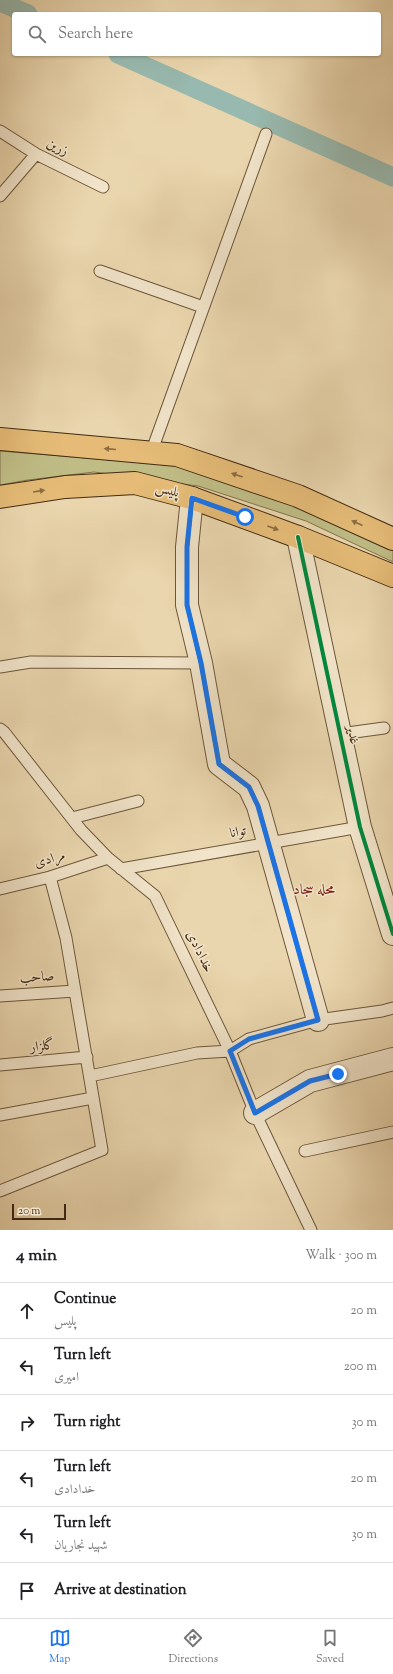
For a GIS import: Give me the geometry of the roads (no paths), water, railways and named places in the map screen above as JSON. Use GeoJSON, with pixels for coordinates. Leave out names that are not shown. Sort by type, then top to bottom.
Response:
{"type":"FeatureCollection","features":[{"type":"Feature","properties":{"kind":"main road"},"geometry":{"type":"LineString","coordinates":[[0,438],[177,455],[298,496],[393,539]]}},
{"type":"Feature","properties":{"kind":"main road","name":"پلیس"},"geometry":{"type":"LineString","coordinates":[[0,497],[65,487],[135,484],[192,498],[298,537],[393,576]]}},
{"type":"Feature","properties":{"kind":"street"},"geometry":{"type":"LineString","coordinates":[[192,498],[187,547],[187,605],[201,663],[219,764],[249,787],[258,806],[318,1020]]}},
{"type":"Feature","properties":{"kind":"street","name":"غدیر"},"geometry":{"type":"LineString","coordinates":[[298,537],[360,827],[393,933]]}},
{"type":"Feature","properties":{"kind":"street"},"geometry":{"type":"LineString","coordinates":[[255,1113],[310,1081],[393,1059]]}},
{"type":"Feature","properties":{"kind":"lane","name":"زرین"},"geometry":{"type":"LineString","coordinates":[[0,131],[36,154],[103,187]]}},
{"type":"Feature","properties":{"kind":"lane"},"geometry":{"type":"LineString","coordinates":[[151,453],[266,134]]}},
{"type":"Feature","properties":{"kind":"lane"},"geometry":{"type":"LineString","coordinates":[[0,196],[36,154]]}},
{"type":"Feature","properties":{"kind":"lane"},"geometry":{"type":"LineString","coordinates":[[100,271],[203,307]]}},
{"type":"Feature","properties":{"kind":"lane"},"geometry":{"type":"LineString","coordinates":[[0,667],[31,662],[201,663]]}},
{"type":"Feature","properties":{"kind":"lane"},"geometry":{"type":"LineString","coordinates":[[340,734],[384,728]]}},
{"type":"Feature","properties":{"kind":"lane","name":"خدادادی"},"geometry":{"type":"LineString","coordinates":[[0,729],[4,732],[72,818],[108,858],[155,896],[230,1051],[255,1113],[311,1230]]}},
{"type":"Feature","properties":{"kind":"lane"},"geometry":{"type":"LineString","coordinates":[[72,818],[138,801]]}},
{"type":"Feature","properties":{"kind":"lane","name":"توانا"},"geometry":{"type":"LineString","coordinates":[[121,869],[360,827]]}},
{"type":"Feature","properties":{"kind":"lane","name":"مرادی"},"geometry":{"type":"LineString","coordinates":[[0,889],[50,877],[108,858]]}},
{"type":"Feature","properties":{"kind":"lane"},"geometry":{"type":"LineString","coordinates":[[0,1191],[102,1150],[66,938],[50,877]]}},
{"type":"Feature","properties":{"kind":"lane","name":"صاحب"},"geometry":{"type":"LineString","coordinates":[[0,996],[75,991]]}},
{"type":"Feature","properties":{"kind":"lane"},"geometry":{"type":"LineString","coordinates":[[90,1076],[197,1053],[230,1051],[249,1039],[318,1020],[382,1011],[393,1008]]}},
{"type":"Feature","properties":{"kind":"lane","name":"گلزار"},"geometry":{"type":"LineString","coordinates":[[0,1065],[87,1057]]}},
{"type":"Feature","properties":{"kind":"lane"},"geometry":{"type":"LineString","coordinates":[[0,1115],[93,1098]]}},
{"type":"Feature","properties":{"kind":"lane"},"geometry":{"type":"LineString","coordinates":[[305,1151],[393,1132]]}},
{"type":"Feature","properties":{"kind":"waterway"},"geometry":{"type":"LineString","coordinates":[[0,2],[23,12]]}},
{"type":"Feature","properties":{"kind":"waterway"},"geometry":{"type":"LineString","coordinates":[[122,56],[393,177]]}},
{"type":"Feature","properties":{"kind":"district","name":"محله سجاد"},"geometry":{"type":"Point","coordinates":[314,890]}}]}
